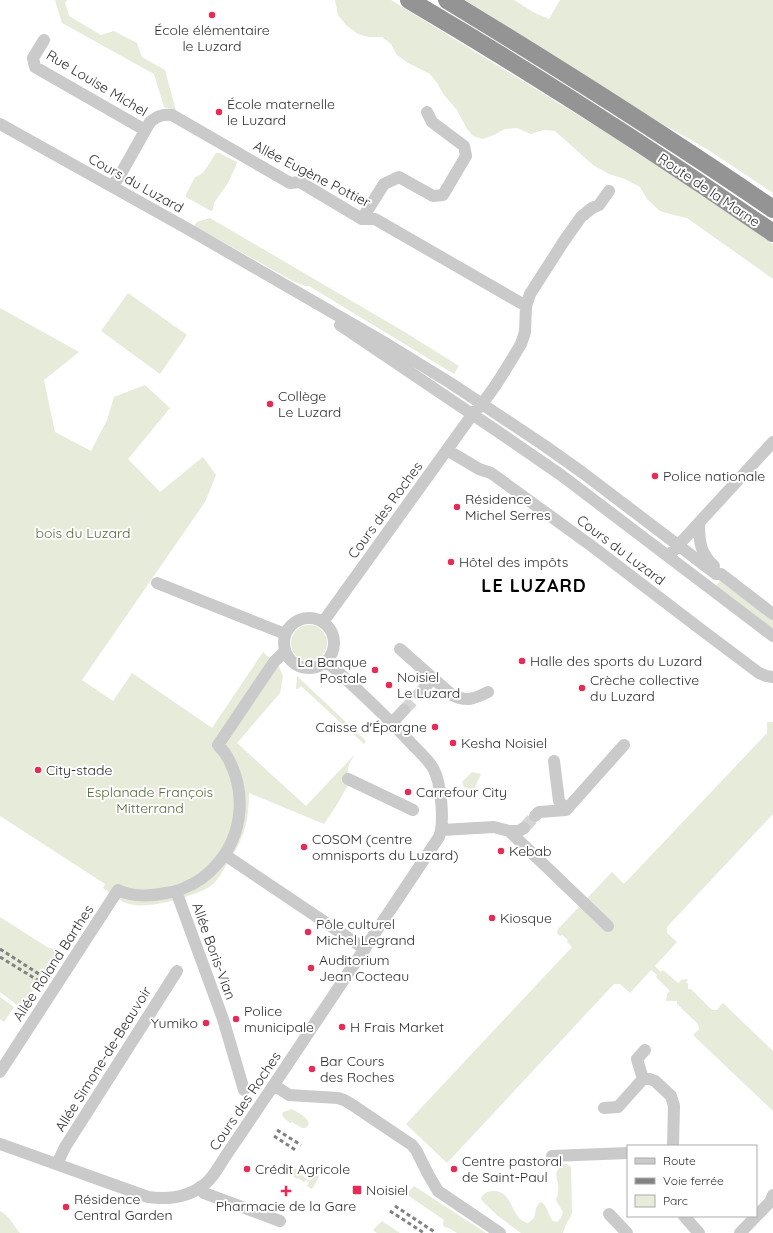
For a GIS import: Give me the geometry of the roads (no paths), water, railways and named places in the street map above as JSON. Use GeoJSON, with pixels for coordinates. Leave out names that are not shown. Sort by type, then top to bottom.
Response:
{"type":"FeatureCollection","features":[{"type":"Feature","properties":{"kind":"highway","name":"Route de la Marne"},"geometry":{"type":"LineString","coordinates":[[409,0],[518,66],[687,174],[773,233]]}},
{"type":"Feature","properties":{"kind":"highway","name":"Route de la Marne"},"geometry":{"type":"LineString","coordinates":[[447,0],[658,132],[773,209]]}},
{"type":"Feature","properties":{"kind":"street","name":"Rue Louise Michel"},"geometry":{"type":"LineString","coordinates":[[44,40],[33,58],[35,67],[145,130]]}},
{"type":"Feature","properties":{"kind":"street"},"geometry":{"type":"LineString","coordinates":[[362,219],[384,184],[399,177],[433,196],[443,195],[466,156],[464,146],[432,122],[427,112]]}},
{"type":"Feature","properties":{"kind":"street","name":"Allée Eugène Pottier"},"geometry":{"type":"LineString","coordinates":[[112,186],[119,177],[150,122],[158,116],[165,114],[172,115],[290,183],[300,182],[362,219],[375,219],[526,306]]}},
{"type":"Feature","properties":{"kind":"street","name":"Cours du Luzard"},"geometry":{"type":"LineString","coordinates":[[0,124],[112,186],[387,344],[482,404],[583,473],[655,526],[716,574],[721,574],[773,614]]}},
{"type":"Feature","properties":{"kind":"street"},"geometry":{"type":"LineString","coordinates":[[472,415],[494,389],[521,344],[525,332],[526,306],[530,294],[580,217],[592,208],[599,205],[609,191]]}},
{"type":"Feature","properties":{"kind":"street","name":"Cours du Luzard"},"geometry":{"type":"LineString","coordinates":[[257,270],[561,475],[773,636]]}},
{"type":"Feature","properties":{"kind":"street","name":"Cours des Roches"},"geometry":{"type":"LineString","coordinates":[[323,622],[472,415]]}},
{"type":"Feature","properties":{"kind":"street"},"geometry":{"type":"LineString","coordinates":[[669,557],[678,545],[773,442]]}},
{"type":"Feature","properties":{"kind":"street","name":"Cours du Luzard"},"geometry":{"type":"LineString","coordinates":[[447,450],[479,469],[491,473],[593,547],[759,672],[766,676],[773,677]]}},
{"type":"Feature","properties":{"kind":"street"},"geometry":{"type":"LineString","coordinates":[[699,523],[700,544],[703,552],[721,574]]}},
{"type":"Feature","properties":{"kind":"street"},"geometry":{"type":"LineString","coordinates":[[157,583],[285,634]]}},
{"type":"Feature","properties":{"kind":"street"},"geometry":{"type":"LineString","coordinates":[[301,619],[316,619],[323,622],[332,633],[334,640],[331,655],[320,665],[311,668],[295,664],[285,651],[285,634],[289,628],[294,622],[301,619]]}},
{"type":"Feature","properties":{"kind":"street"},"geometry":{"type":"LineString","coordinates":[[400,649],[452,695],[460,699],[469,700],[488,692]]}},
{"type":"Feature","properties":{"kind":"street"},"geometry":{"type":"LineString","coordinates":[[176,891],[203,878],[215,867],[225,854],[237,830],[240,810],[239,791],[235,775],[228,759],[218,744],[274,662],[285,651]]}},
{"type":"Feature","properties":{"kind":"street"},"geometry":{"type":"LineString","coordinates":[[326,661],[392,723],[432,767],[438,783],[442,812],[442,830],[451,831],[494,827],[509,831],[519,831],[524,828]]}},
{"type":"Feature","properties":{"kind":"street"},"geometry":{"type":"LineString","coordinates":[[419,694],[433,678]]}},
{"type":"Feature","properties":{"kind":"street"},"geometry":{"type":"LineString","coordinates":[[392,723],[404,710]]}},
{"type":"Feature","properties":{"kind":"street"},"geometry":{"type":"LineString","coordinates":[[535,816],[539,812],[566,810],[624,746]]}},
{"type":"Feature","properties":{"kind":"street"},"geometry":{"type":"LineString","coordinates":[[554,761],[559,801],[566,810]]}},
{"type":"Feature","properties":{"kind":"street"},"geometry":{"type":"LineString","coordinates":[[348,779],[413,810]]}},
{"type":"Feature","properties":{"kind":"street","name":"Cours des Roches"},"geometry":{"type":"LineString","coordinates":[[0,1144],[148,1197],[170,1198],[185,1195],[200,1187],[209,1180],[274,1085],[439,837],[442,830]]}},
{"type":"Feature","properties":{"kind":"street"},"geometry":{"type":"LineString","coordinates":[[509,831],[608,926]]}},
{"type":"Feature","properties":{"kind":"street"},"geometry":{"type":"LineString","coordinates":[[225,854],[365,949]]}},
{"type":"Feature","properties":{"kind":"street","name":"Allée Roland Barthes"},"geometry":{"type":"LineString","coordinates":[[0,1072],[118,890],[125,894],[146,896],[176,891]]}},
{"type":"Feature","properties":{"kind":"street","name":"Allée Boris-Vian"},"geometry":{"type":"LineString","coordinates":[[176,891],[223,1019],[244,1090]]}},
{"type":"Feature","properties":{"kind":"street","name":"Allée Simone-de-Beauvoir"},"geometry":{"type":"LineString","coordinates":[[57,1164],[66,1147],[177,971]]}},
{"type":"Feature","properties":{"kind":"street"},"geometry":{"type":"LineString","coordinates":[[643,1079],[637,1059],[644,1050]]}},
{"type":"Feature","properties":{"kind":"street"},"geometry":{"type":"LineString","coordinates":[[604,1108],[618,1107],[643,1079],[655,1081],[672,1096],[674,1106],[673,1145]]}},
{"type":"Feature","properties":{"kind":"street"},"geometry":{"type":"LineString","coordinates":[[274,1085],[289,1095],[338,1098],[344,1100],[412,1145],[438,1191],[500,1233]]}},
{"type":"Feature","properties":{"kind":"street"},"geometry":{"type":"LineString","coordinates":[[552,1156],[627,1153]]}},
{"type":"Feature","properties":{"kind":"street"},"geometry":{"type":"LineString","coordinates":[[200,1187],[204,1193],[280,1221]]}},
{"type":"Feature","properties":{"kind":"street"},"geometry":{"type":"LineString","coordinates":[[757,1215],[770,1202],[773,1194]]}},
{"type":"Feature","properties":{"kind":"street"},"geometry":{"type":"LineString","coordinates":[[609,1214],[627,1233]]}},
{"type":"Feature","properties":{"kind":"street"},"geometry":{"type":"LineString","coordinates":[[685,1217],[699,1233]]}},
{"type":"Feature","properties":{"kind":"street"},"geometry":{"type":"LineString","coordinates":[[740,1233],[755,1217]]}},
{"type":"Feature","properties":{"kind":"tunnel"},"geometry":{"type":"LineString","coordinates":[[404,710],[419,694]]}},
{"type":"Feature","properties":{"kind":"tunnel"},"geometry":{"type":"LineString","coordinates":[[524,828],[535,816]]}},
{"type":"Feature","properties":{"kind":"railway"},"geometry":{"type":"LineString","coordinates":[[0,949],[42,976]]}},
{"type":"Feature","properties":{"kind":"railway"},"geometry":{"type":"LineString","coordinates":[[0,957],[39,981]]}},
{"type":"Feature","properties":{"kind":"railway"},"geometry":{"type":"LineString","coordinates":[[277,1130],[301,1145]]}},
{"type":"Feature","properties":{"kind":"railway"},"geometry":{"type":"LineString","coordinates":[[274,1136],[297,1151]]}},
{"type":"Feature","properties":{"kind":"railway"},"geometry":{"type":"LineString","coordinates":[[395,1206],[436,1233]]}},
{"type":"Feature","properties":{"kind":"railway"},"geometry":{"type":"LineString","coordinates":[[390,1211],[424,1233]]}},
{"type":"Feature","properties":{"kind":"place","name":"École élémentaire le Luzard"},"geometry":{"type":"Point","coordinates":[212,15]}},
{"type":"Feature","properties":{"kind":"place","name":"École maternelle le Luzard"},"geometry":{"type":"Point","coordinates":[219,112]}},
{"type":"Feature","properties":{"kind":"place","name":"Collège Le Luzard"},"geometry":{"type":"Point","coordinates":[270,404]}},
{"type":"Feature","properties":{"kind":"place","name":"Police nationale"},"geometry":{"type":"Point","coordinates":[655,476]}},
{"type":"Feature","properties":{"kind":"place","name":"Résidence Michel Serres"},"geometry":{"type":"Point","coordinates":[457,507]}},
{"type":"Feature","properties":{"kind":"place","name":"Hôtel des impôts"},"geometry":{"type":"Point","coordinates":[451,562]}},
{"type":"Feature","properties":{"kind":"place","name":"Halle des sports du Luzard"},"geometry":{"type":"Point","coordinates":[522,661]}},
{"type":"Feature","properties":{"kind":"place","name":"La Banque Postale"},"geometry":{"type":"Point","coordinates":[375,670]}},
{"type":"Feature","properties":{"kind":"place","name":"Noisiel Le Luzard"},"geometry":{"type":"Point","coordinates":[389,685]}},
{"type":"Feature","properties":{"kind":"place","name":"Crèche collective du Luzard"},"geometry":{"type":"Point","coordinates":[582,688]}},
{"type":"Feature","properties":{"kind":"place","name":"Caisse d'Épargne"},"geometry":{"type":"Point","coordinates":[435,727]}},
{"type":"Feature","properties":{"kind":"place","name":"Kesha Noisiel"},"geometry":{"type":"Point","coordinates":[453,743]}},
{"type":"Feature","properties":{"kind":"place","name":"City-stade"},"geometry":{"type":"Point","coordinates":[38,770]}},
{"type":"Feature","properties":{"kind":"place","name":"Carrefour City"},"geometry":{"type":"Point","coordinates":[408,792]}},
{"type":"Feature","properties":{"kind":"place","name":"COSOM (centre omnisports du Luzard)"},"geometry":{"type":"Point","coordinates":[304,847]}},
{"type":"Feature","properties":{"kind":"place","name":"Kebab"},"geometry":{"type":"Point","coordinates":[501,851]}},
{"type":"Feature","properties":{"kind":"place","name":"Kiosque"},"geometry":{"type":"Point","coordinates":[492,918]}},
{"type":"Feature","properties":{"kind":"place","name":"Pôle culturel Michel Legrand"},"geometry":{"type":"Point","coordinates":[308,932]}},
{"type":"Feature","properties":{"kind":"place","name":"Auditorium Jean Cocteau"},"geometry":{"type":"Point","coordinates":[311,968]}},
{"type":"Feature","properties":{"kind":"place","name":"Police municipale"},"geometry":{"type":"Point","coordinates":[236,1019]}},
{"type":"Feature","properties":{"kind":"place","name":"Yumiko"},"geometry":{"type":"Point","coordinates":[206,1023]}},
{"type":"Feature","properties":{"kind":"place","name":"H Frais Market"},"geometry":{"type":"Point","coordinates":[342,1027]}},
{"type":"Feature","properties":{"kind":"place","name":"Bar Cours des Roches"},"geometry":{"type":"Point","coordinates":[312,1069]}},
{"type":"Feature","properties":{"kind":"place","name":"Crédit Agricole"},"geometry":{"type":"Point","coordinates":[247,1169]}},
{"type":"Feature","properties":{"kind":"place","name":"Centre pastoral de Saint-Paul"},"geometry":{"type":"Point","coordinates":[454,1169]}},
{"type":"Feature","properties":{"kind":"place","name":"Noisiel"},"geometry":{"type":"Point","coordinates":[357,1190]}},
{"type":"Feature","properties":{"kind":"place","name":"Pharmacie de la Gare"},"geometry":{"type":"Point","coordinates":[286,1191]}},
{"type":"Feature","properties":{"kind":"place","name":"Résidence Central Garden"},"geometry":{"type":"Point","coordinates":[66,1207]}},
{"type":"Feature","properties":{"kind":"district","name":"LE LUZARD"},"geometry":{"type":"Point","coordinates":[534,586]}},
{"type":"Feature","properties":{"kind":"park label","name":"bois du Luzard"},"geometry":{"type":"Point","coordinates":[83,533]}},
{"type":"Feature","properties":{"kind":"park label","name":"Esplanade François Mitterrand"},"geometry":{"type":"Point","coordinates":[150,800]}}]}
